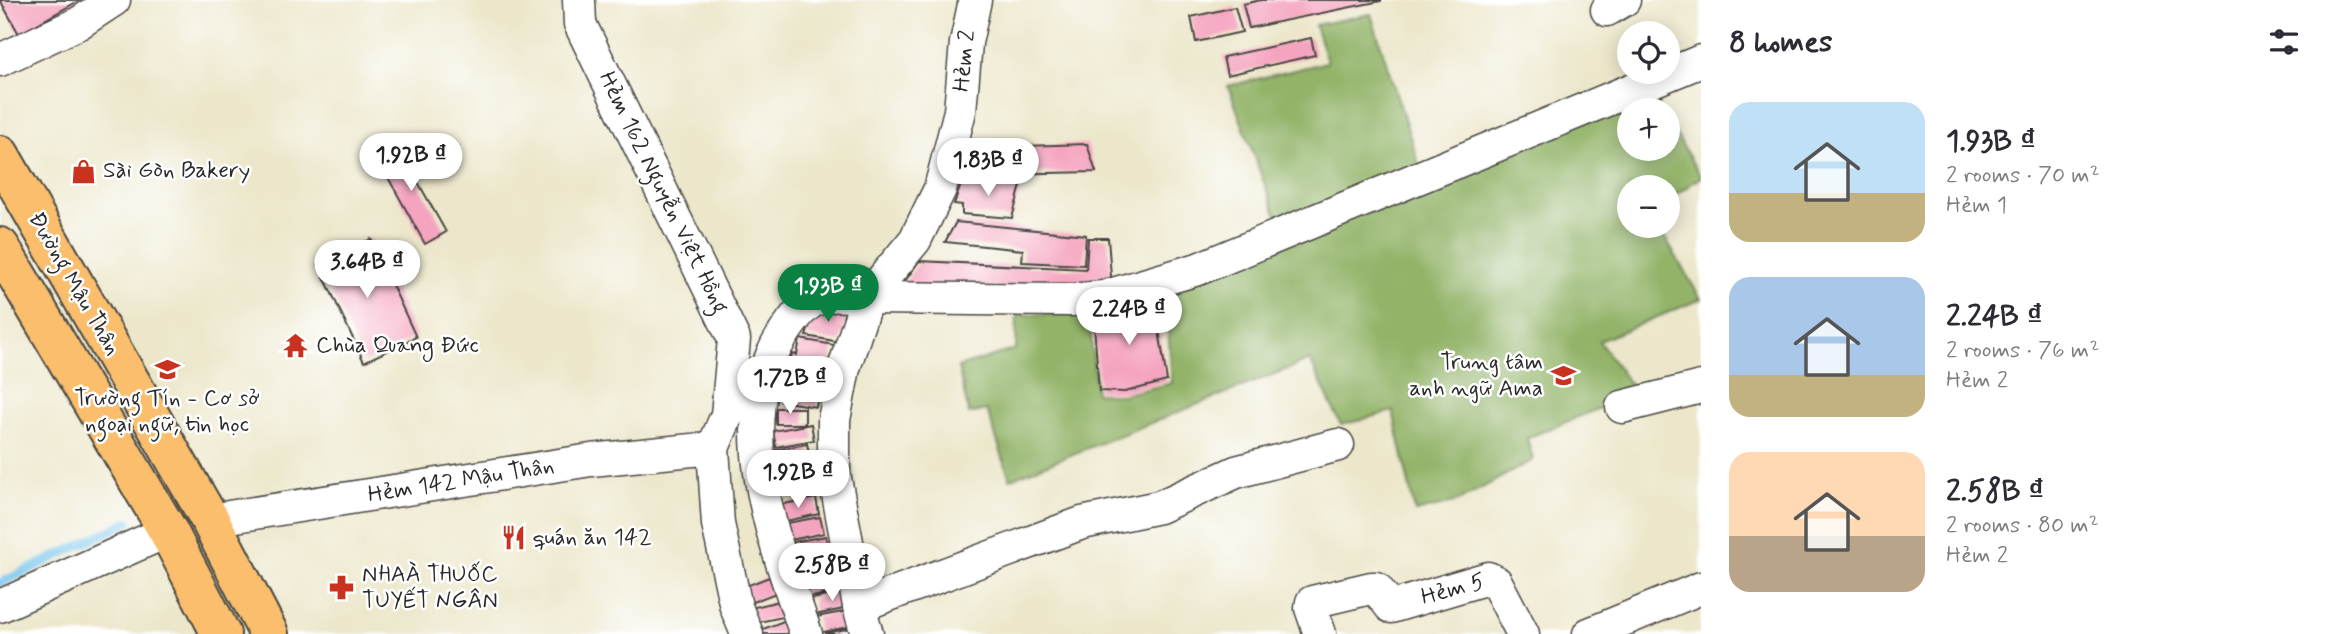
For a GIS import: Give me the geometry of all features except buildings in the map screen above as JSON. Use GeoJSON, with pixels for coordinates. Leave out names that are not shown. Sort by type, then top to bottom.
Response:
{"type":"FeatureCollection","features":[{"type":"Feature","properties":{"kind":"main road","name":"Đường Mậu Thân"},"geometry":{"type":"LineString","coordinates":[[0,155],[210,520],[269,634]]}},
{"type":"Feature","properties":{"kind":"main road","name":"Đường Mậu Thân"},"geometry":{"type":"LineString","coordinates":[[0,247],[168,531],[221,634]]}},
{"type":"Feature","properties":{"kind":"main road"},"geometry":{"type":"LineString","coordinates":[[168,531],[210,520]]}},
{"type":"Feature","properties":{"kind":"street"},"geometry":{"type":"LineString","coordinates":[[0,60],[79,23],[114,0]]}},
{"type":"Feature","properties":{"kind":"street","name":"Hẻm 162 Nguyễn Việt Hồng"},"geometry":{"type":"LineString","coordinates":[[579,0],[580,24],[734,339],[727,415],[713,448],[718,524],[736,607],[747,634]]}},
{"type":"Feature","properties":{"kind":"street","name":"Hẻm 2"},"geometry":{"type":"LineString","coordinates":[[863,620],[834,473],[834,420],[844,368],[867,298],[915,240],[940,190],[960,111],[966,43],[975,0]]}},
{"type":"Feature","properties":{"kind":"street"},"geometry":{"type":"LineString","coordinates":[[806,634],[774,538],[764,495],[757,424],[762,384],[779,340],[807,303],[822,295],[1071,300],[1130,290],[1210,264],[1701,61]]}},
{"type":"Feature","properties":{"kind":"street"},"geometry":{"type":"LineString","coordinates":[[1622,407],[1701,387]]}},
{"type":"Feature","properties":{"kind":"street"},"geometry":{"type":"LineString","coordinates":[[863,620],[1082,523],[1159,507],[1236,472],[1338,445]]}},
{"type":"Feature","properties":{"kind":"street","name":"Hẻm 142 Mậu Thân"},"geometry":{"type":"LineString","coordinates":[[210,520],[591,460],[713,448]]}},
{"type":"Feature","properties":{"kind":"street"},"geometry":{"type":"LineString","coordinates":[[0,606],[168,531]]}},
{"type":"Feature","properties":{"kind":"street","name":"Hẻm 5"},"geometry":{"type":"LineString","coordinates":[[1320,634],[1311,608],[1312,603],[1376,588],[1391,607],[1493,578],[1523,634]]}},
{"type":"Feature","properties":{"kind":"street"},"geometry":{"type":"LineString","coordinates":[[1589,634],[1701,588]]}},
{"type":"Feature","properties":{"kind":"green space"},"geometry":{"type":"Polygon","coordinates":[[[1371,14],[1421,171],[1617,99],[1617,161],[1680,161],[1680,141],[1701,177],[1680,192],[1680,175],[1617,175],[1617,238],[1665,238],[1701,299],[1599,341],[1636,393],[1527,438],[1533,460],[1456,502],[1415,512],[1393,411],[1341,425],[1310,360],[1010,479],[987,410],[969,414],[958,367],[1016,349],[1017,315],[1089,313],[1096,393],[1122,395],[1172,383],[1165,287],[1286,241],[1228,86],[1327,62],[1315,25],[1371,14]]]}},
{"type":"Feature","properties":{"kind":"green space"},"geometry":{"type":"Polygon","coordinates":[[[1648,88],[1654,98],[1621,98],[1648,88]]]}},
{"type":"Feature","properties":{"kind":"waterway"},"geometry":{"type":"LineString","coordinates":[[0,583],[128,522]]}},
{"type":"Feature","properties":{"kind":"place","name":"Sài Gòn Bakery"},"geometry":{"type":"Point","coordinates":[83,171]}},
{"type":"Feature","properties":{"kind":"place","name":"Chùa Quang Đức"},"geometry":{"type":"Point","coordinates":[296,346]}},
{"type":"Feature","properties":{"kind":"place","name":"Trường Tín - Cơ sở ngoại ngữ, tin học"},"geometry":{"type":"Point","coordinates":[167,369]}},
{"type":"Feature","properties":{"kind":"place","name":"Trung tâm anh ngữ Ama"},"geometry":{"type":"Point","coordinates":[1563,376]}},
{"type":"Feature","properties":{"kind":"place","name":"quán ăn 142"},"geometry":{"type":"Point","coordinates":[513,538]}},
{"type":"Feature","properties":{"kind":"place","name":"NHAÀ THUỐC TUYẾT NGÂN"},"geometry":{"type":"Point","coordinates":[342,588]}}]}
